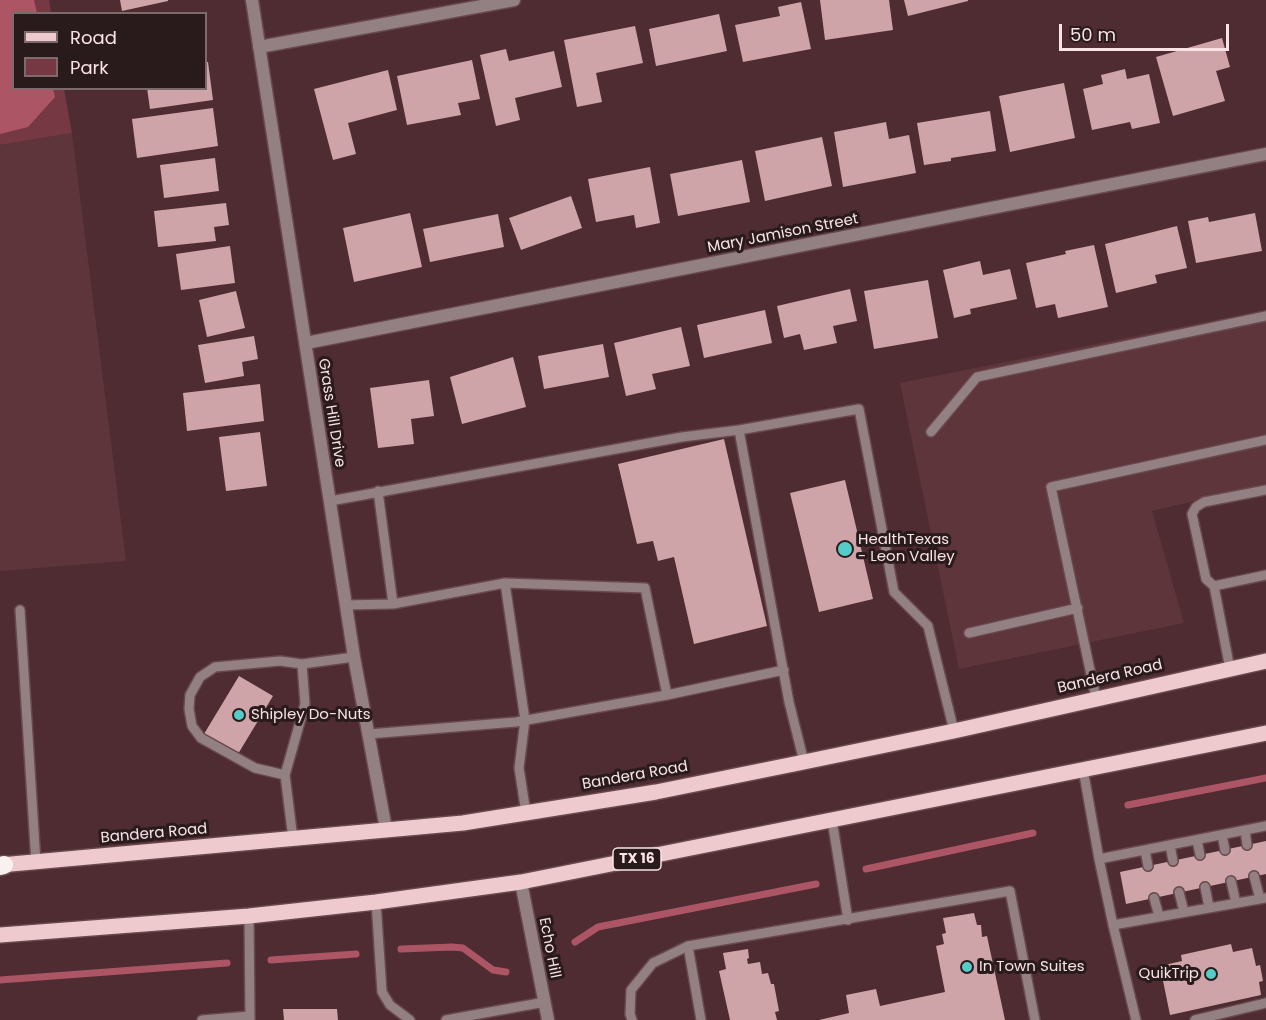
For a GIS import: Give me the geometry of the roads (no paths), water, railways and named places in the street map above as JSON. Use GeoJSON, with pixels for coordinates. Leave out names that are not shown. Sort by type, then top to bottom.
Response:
{"type":"FeatureCollection","features":[{"type":"Feature","properties":{"kind":"main road","name":"Bandera Road"},"geometry":{"type":"LineString","coordinates":[[1,865],[463,824],[656,792],[804,762],[1266,661]]}},
{"type":"Feature","properties":{"kind":"main road","name":"TX 16"},"geometry":{"type":"LineString","coordinates":[[0,935],[249,916],[376,902],[521,882],[1266,733]]}},
{"type":"Feature","properties":{"kind":"street","name":"Grass Hill Drive"},"geometry":{"type":"LineString","coordinates":[[252,0],[354,657],[386,830]]}},
{"type":"Feature","properties":{"kind":"street"},"geometry":{"type":"LineString","coordinates":[[259,47],[514,0]]}},
{"type":"Feature","properties":{"kind":"street","name":"Mary Jamison Street"},"geometry":{"type":"LineString","coordinates":[[306,343],[1266,154]]}},
{"type":"Feature","properties":{"kind":"street","name":"Echo Hill"},"geometry":{"type":"LineString","coordinates":[[521,882],[548,1020]]}},
{"type":"Feature","properties":{"kind":"lane"},"geometry":{"type":"LineString","coordinates":[[931,432],[977,377],[1266,316]]}},
{"type":"Feature","properties":{"kind":"lane"},"geometry":{"type":"LineString","coordinates":[[330,501],[682,436],[739,430],[859,409],[894,592],[928,626],[954,731]]}},
{"type":"Feature","properties":{"kind":"lane"},"geometry":{"type":"LineString","coordinates":[[739,430],[784,670],[804,762]]}},
{"type":"Feature","properties":{"kind":"lane"},"geometry":{"type":"LineString","coordinates":[[1096,698],[1051,487],[1266,440]]}},
{"type":"Feature","properties":{"kind":"lane"},"geometry":{"type":"LineString","coordinates":[[1230,669],[1214,586],[1206,579],[1192,514],[1196,507],[1204,502],[1266,490]]}},
{"type":"Feature","properties":{"kind":"lane"},"geometry":{"type":"LineString","coordinates":[[378,491],[393,604]]}},
{"type":"Feature","properties":{"kind":"lane"},"geometry":{"type":"LineString","coordinates":[[1214,586],[1266,575]]}},
{"type":"Feature","properties":{"kind":"lane"},"geometry":{"type":"LineString","coordinates":[[346,604],[393,604],[505,584],[645,588],[667,695]]}},
{"type":"Feature","properties":{"kind":"lane"},"geometry":{"type":"LineString","coordinates":[[505,584],[525,720],[519,768],[526,813]]}},
{"type":"Feature","properties":{"kind":"lane"},"geometry":{"type":"LineString","coordinates":[[969,633],[1078,608]]}},
{"type":"Feature","properties":{"kind":"lane"},"geometry":{"type":"LineString","coordinates":[[20,610],[36,863]]}},
{"type":"Feature","properties":{"kind":"lane"},"geometry":{"type":"LineString","coordinates":[[285,775],[255,768],[201,738],[192,726],[189,709],[190,695],[200,677],[215,667],[280,662],[302,664],[354,657]]}},
{"type":"Feature","properties":{"kind":"lane"},"geometry":{"type":"LineString","coordinates":[[293,838],[285,775],[305,704],[302,664]]}},
{"type":"Feature","properties":{"kind":"lane"},"geometry":{"type":"LineString","coordinates":[[369,734],[525,720],[667,695],[784,670]]}},
{"type":"Feature","properties":{"kind":"lane"},"geometry":{"type":"LineString","coordinates":[[1083,769],[1099,859],[1136,1020]]}},
{"type":"Feature","properties":{"kind":"lane"},"geometry":{"type":"LineString","coordinates":[[832,820],[848,920]]}},
{"type":"Feature","properties":{"kind":"lane"},"geometry":{"type":"LineString","coordinates":[[1099,859],[1266,826]]}},
{"type":"Feature","properties":{"kind":"lane"},"geometry":{"type":"LineString","coordinates":[[1245,830],[1247,844]]}},
{"type":"Feature","properties":{"kind":"lane"},"geometry":{"type":"LineString","coordinates":[[1222,835],[1224,850]]}},
{"type":"Feature","properties":{"kind":"lane"},"geometry":{"type":"LineString","coordinates":[[1197,840],[1200,855]]}},
{"type":"Feature","properties":{"kind":"lane"},"geometry":{"type":"LineString","coordinates":[[1170,845],[1173,861]]}},
{"type":"Feature","properties":{"kind":"lane"},"geometry":{"type":"LineString","coordinates":[[1145,850],[1148,866]]}},
{"type":"Feature","properties":{"kind":"lane"},"geometry":{"type":"LineString","coordinates":[[1113,925],[1263,898],[1254,876]]}},
{"type":"Feature","properties":{"kind":"lane"},"geometry":{"type":"LineString","coordinates":[[1231,881],[1236,903]]}},
{"type":"Feature","properties":{"kind":"lane"},"geometry":{"type":"LineString","coordinates":[[1205,887],[1209,907]]}},
{"type":"Feature","properties":{"kind":"lane"},"geometry":{"type":"LineString","coordinates":[[632,1020],[631,990],[653,963],[688,946],[1010,891],[1035,1020]]}},
{"type":"Feature","properties":{"kind":"lane"},"geometry":{"type":"LineString","coordinates":[[1179,892],[1184,912]]}},
{"type":"Feature","properties":{"kind":"lane"},"geometry":{"type":"LineString","coordinates":[[1154,898],[1159,916]]}},
{"type":"Feature","properties":{"kind":"lane"},"geometry":{"type":"LineString","coordinates":[[376,902],[382,992],[390,1005],[410,1020]]}},
{"type":"Feature","properties":{"kind":"lane"},"geometry":{"type":"LineString","coordinates":[[202,1020],[250,1018],[249,916]]}},
{"type":"Feature","properties":{"kind":"lane"},"geometry":{"type":"LineString","coordinates":[[688,946],[701,1020]]}},
{"type":"Feature","properties":{"kind":"lane"},"geometry":{"type":"LineString","coordinates":[[446,1020],[544,1002]]}},
{"type":"Feature","properties":{"kind":"lane"},"geometry":{"type":"LineString","coordinates":[[1195,1020],[1266,1003]]}},
{"type":"Feature","properties":{"kind":"waterway"},"geometry":{"type":"LineString","coordinates":[[1128,805],[1266,778]]}},
{"type":"Feature","properties":{"kind":"waterway"},"geometry":{"type":"LineString","coordinates":[[866,869],[1033,833]]}},
{"type":"Feature","properties":{"kind":"waterway"},"geometry":{"type":"LineString","coordinates":[[575,942],[598,927],[816,884]]}},
{"type":"Feature","properties":{"kind":"waterway"},"geometry":{"type":"LineString","coordinates":[[401,949],[463,948],[493,970],[506,972]]}},
{"type":"Feature","properties":{"kind":"waterway"},"geometry":{"type":"LineString","coordinates":[[271,960],[356,954]]}},
{"type":"Feature","properties":{"kind":"waterway"},"geometry":{"type":"LineString","coordinates":[[0,980],[227,963]]}},
{"type":"Feature","properties":{"kind":"place","name":"HealthTexas - Leon Valley"},"geometry":{"type":"Point","coordinates":[845,549]}},
{"type":"Feature","properties":{"kind":"place","name":"Shipley Do-Nuts"},"geometry":{"type":"Point","coordinates":[239,715]}},
{"type":"Feature","properties":{"kind":"place","name":"In Town Suites"},"geometry":{"type":"Point","coordinates":[967,967]}},
{"type":"Feature","properties":{"kind":"place","name":"QuikTrip"},"geometry":{"type":"Point","coordinates":[1211,974]}}]}
